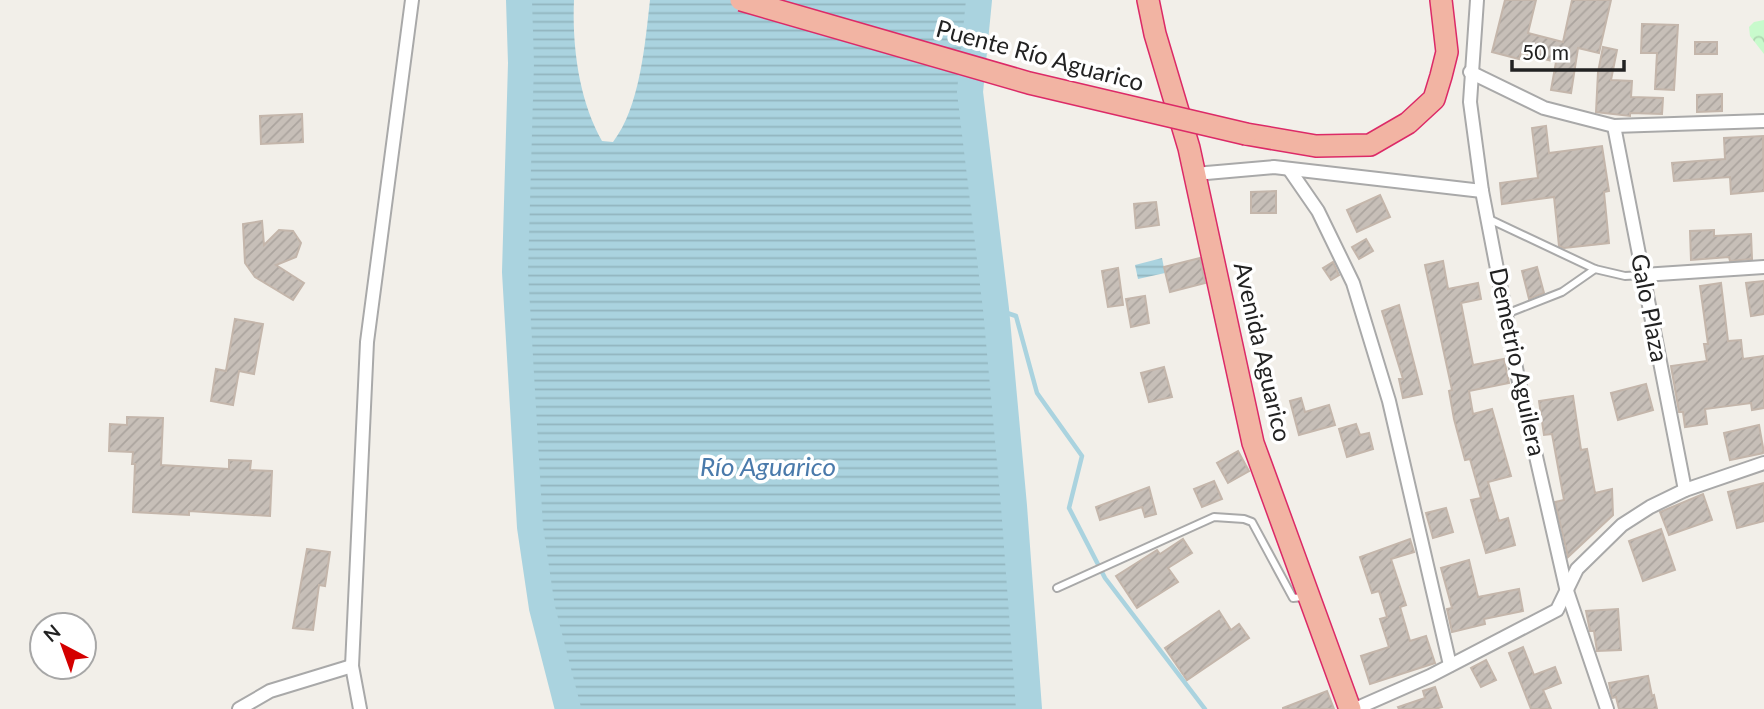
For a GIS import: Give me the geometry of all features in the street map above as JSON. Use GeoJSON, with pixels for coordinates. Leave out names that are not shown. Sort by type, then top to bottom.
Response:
{"type":"FeatureCollection","features":[{"type":"Feature","properties":{"kind":"highway","name":"Puente Río Aguarico"},"geometry":{"type":"LineString","coordinates":[[741,0],[1028,83],[1245,134],[1316,146],[1370,145],[1408,123],[1434,99],[1447,52],[1441,0]]}},
{"type":"Feature","properties":{"kind":"highway","name":"Avenida Aguarico"},"geometry":{"type":"LineString","coordinates":[[1148,0],[1155,34],[1195,174],[1253,443],[1352,709]]}},
{"type":"Feature","properties":{"kind":"street"},"geometry":{"type":"LineString","coordinates":[[360,709],[352,666],[367,342],[412,0]]}},
{"type":"Feature","properties":{"kind":"street","name":"Demetrio Aguilera"},"geometry":{"type":"LineString","coordinates":[[1477,4],[1470,72],[1470,102],[1482,191],[1517,373],[1566,588],[1607,709]]}},
{"type":"Feature","properties":{"kind":"street"},"geometry":{"type":"LineString","coordinates":[[1470,72],[1544,108],[1614,126],[1764,121]]}},
{"type":"Feature","properties":{"kind":"street","name":"Galo Plaza"},"geometry":{"type":"LineString","coordinates":[[1614,126],[1685,491]]}},
{"type":"Feature","properties":{"kind":"street"},"geometry":{"type":"LineString","coordinates":[[1195,174],[1274,167],[1482,191]]}},
{"type":"Feature","properties":{"kind":"street"},"geometry":{"type":"LineString","coordinates":[[1289,169],[1318,211],[1353,284],[1389,401],[1450,665]]}},
{"type":"Feature","properties":{"kind":"street"},"geometry":{"type":"LineString","coordinates":[[1643,275],[1764,267]]}},
{"type":"Feature","properties":{"kind":"street"},"geometry":{"type":"LineString","coordinates":[[1352,709],[1450,665],[1557,610],[1577,569],[1622,525],[1650,507],[1685,491],[1764,463]]}},
{"type":"Feature","properties":{"kind":"street"},"geometry":{"type":"LineString","coordinates":[[239,709],[270,691],[352,666]]}},
{"type":"Feature","properties":{"kind":"lane"},"geometry":{"type":"LineString","coordinates":[[1489,218],[1595,270],[1625,276],[1643,275]]}},
{"type":"Feature","properties":{"kind":"lane"},"geometry":{"type":"LineString","coordinates":[[1506,314],[1562,292],[1595,270]]}},
{"type":"Feature","properties":{"kind":"lane"},"geometry":{"type":"LineString","coordinates":[[1057,588],[1214,516],[1252,522],[1293,598],[1309,597]]}},
{"type":"Feature","properties":{"kind":"green space"},"geometry":{"type":"Polygon","coordinates":[[[1764,20],[1764,54],[1750,36],[1749,27],[1754,22],[1764,20]]]}},
{"type":"Feature","properties":{"kind":"water","name":"Río Aguarico"},"geometry":{"type":"Polygon","coordinates":[[[519,0],[574,0],[574,36],[583,91],[602,141],[613,142],[629,111],[640,74],[650,0],[979,0],[970,92],[996,309],[1029,709],[568,709],[542,608],[530,527],[515,272],[521,63],[519,0]]]}},
{"type":"Feature","properties":{"kind":"water"},"geometry":{"type":"Polygon","coordinates":[[[1162,258],[1165,273],[1138,279],[1135,265],[1162,258]]]}},
{"type":"Feature","properties":{"kind":"building"},"geometry":{"type":"Polygon","coordinates":[[[1505,0],[1536,0],[1528,33],[1563,42],[1572,0],[1611,0],[1599,53],[1578,48],[1571,93],[1551,90],[1556,62],[1521,53],[1519,59],[1492,52],[1505,0]]]}},
{"type":"Feature","properties":{"kind":"building"},"geometry":{"type":"Polygon","coordinates":[[[1642,24],[1678,25],[1674,90],[1655,89],[1657,53],[1641,53],[1642,24]]]}},
{"type":"Feature","properties":{"kind":"building"},"geometry":{"type":"Polygon","coordinates":[[[1695,42],[1717,42],[1717,54],[1695,54],[1695,42]]]}},
{"type":"Feature","properties":{"kind":"building"},"geometry":{"type":"Polygon","coordinates":[[[1603,47],[1617,50],[1611,80],[1632,81],[1631,97],[1663,98],[1662,114],[1630,113],[1630,116],[1596,112],[1598,72],[1603,47]]]}},
{"type":"Feature","properties":{"kind":"building"},"geometry":{"type":"Polygon","coordinates":[[[1722,94],[1722,111],[1697,112],[1697,95],[1722,94]]]}},
{"type":"Feature","properties":{"kind":"building"},"geometry":{"type":"Polygon","coordinates":[[[302,114],[303,142],[261,144],[260,116],[302,114]]]}},
{"type":"Feature","properties":{"kind":"building"},"geometry":{"type":"Polygon","coordinates":[[[1546,126],[1549,153],[1602,146],[1609,191],[1604,192],[1609,243],[1564,248],[1559,246],[1554,197],[1502,204],[1500,183],[1538,178],[1532,128],[1546,126]]]}},
{"type":"Feature","properties":{"kind":"building"},"geometry":{"type":"Polygon","coordinates":[[[1763,136],[1764,191],[1731,194],[1730,177],[1674,181],[1672,163],[1725,159],[1724,138],[1763,136]]]}},
{"type":"Feature","properties":{"kind":"building"},"geometry":{"type":"Polygon","coordinates":[[[1276,191],[1276,213],[1251,213],[1251,192],[1276,191]]]}},
{"type":"Feature","properties":{"kind":"building"},"geometry":{"type":"Polygon","coordinates":[[[1380,195],[1390,217],[1357,232],[1347,210],[1380,195]]]}},
{"type":"Feature","properties":{"kind":"building"},"geometry":{"type":"Polygon","coordinates":[[[1156,202],[1159,225],[1136,228],[1134,204],[1156,202]]]}},
{"type":"Feature","properties":{"kind":"building"},"geometry":{"type":"Polygon","coordinates":[[[262,221],[264,245],[279,230],[293,231],[301,243],[296,257],[276,265],[304,283],[293,300],[255,277],[245,263],[243,224],[262,221]]]}},
{"type":"Feature","properties":{"kind":"building"},"geometry":{"type":"Polygon","coordinates":[[[1714,230],[1714,236],[1751,234],[1752,259],[1730,261],[1729,257],[1691,260],[1690,231],[1714,230]]]}},
{"type":"Feature","properties":{"kind":"building"},"geometry":{"type":"Polygon","coordinates":[[[1366,239],[1373,251],[1359,259],[1352,247],[1366,239]]]}},
{"type":"Feature","properties":{"kind":"building"},"geometry":{"type":"Polygon","coordinates":[[[1200,258],[1205,283],[1170,292],[1164,267],[1200,258]]]}},
{"type":"Feature","properties":{"kind":"building"},"geometry":{"type":"Polygon","coordinates":[[[1443,261],[1448,289],[1478,283],[1481,299],[1461,303],[1473,365],[1504,359],[1509,383],[1469,391],[1473,414],[1492,409],[1511,476],[1488,482],[1499,521],[1508,518],[1515,545],[1486,553],[1471,500],[1481,498],[1470,459],[1465,460],[1454,419],[1449,391],[1452,390],[1425,265],[1443,261]]]}},
{"type":"Feature","properties":{"kind":"building"},"geometry":{"type":"Polygon","coordinates":[[[1333,262],[1339,275],[1331,280],[1323,268],[1333,262]]]}},
{"type":"Feature","properties":{"kind":"building"},"geometry":{"type":"Polygon","coordinates":[[[1537,267],[1544,293],[1529,299],[1522,271],[1537,267]]]}},
{"type":"Feature","properties":{"kind":"building"},"geometry":{"type":"Polygon","coordinates":[[[1118,268],[1123,305],[1108,307],[1102,271],[1118,268]]]}},
{"type":"Feature","properties":{"kind":"building"},"geometry":{"type":"Polygon","coordinates":[[[1764,281],[1764,314],[1751,316],[1746,283],[1764,281]]]}},
{"type":"Feature","properties":{"kind":"building"},"geometry":{"type":"Polygon","coordinates":[[[1721,283],[1728,341],[1741,340],[1743,359],[1764,356],[1764,408],[1752,410],[1751,403],[1705,409],[1707,424],[1685,427],[1683,412],[1679,412],[1671,366],[1707,361],[1704,344],[1708,344],[1700,286],[1721,283]]]}},
{"type":"Feature","properties":{"kind":"building"},"geometry":{"type":"Polygon","coordinates":[[[1145,296],[1149,323],[1131,327],[1126,299],[1145,296]]]}},
{"type":"Feature","properties":{"kind":"building"},"geometry":{"type":"Polygon","coordinates":[[[1399,305],[1422,394],[1403,398],[1399,379],[1403,379],[1382,311],[1399,305]]]}},
{"type":"Feature","properties":{"kind":"building"},"geometry":{"type":"Polygon","coordinates":[[[235,319],[263,324],[254,374],[239,371],[233,405],[211,401],[216,369],[226,371],[235,319]]]}},
{"type":"Feature","properties":{"kind":"building"},"geometry":{"type":"Polygon","coordinates":[[[1164,367],[1172,397],[1149,402],[1141,373],[1164,367]]]}},
{"type":"Feature","properties":{"kind":"building"},"geometry":{"type":"Polygon","coordinates":[[[1646,384],[1653,410],[1618,420],[1611,393],[1646,384]]]}},
{"type":"Feature","properties":{"kind":"building"},"geometry":{"type":"Polygon","coordinates":[[[1573,396],[1581,450],[1587,449],[1595,493],[1612,489],[1613,515],[1568,557],[1555,502],[1564,500],[1552,434],[1544,435],[1539,401],[1573,396]]]}},
{"type":"Feature","properties":{"kind":"building"},"geometry":{"type":"Polygon","coordinates":[[[1301,398],[1305,412],[1329,405],[1335,425],[1299,435],[1290,401],[1301,398]]]}},
{"type":"Feature","properties":{"kind":"building"},"geometry":{"type":"Polygon","coordinates":[[[127,417],[163,418],[161,465],[229,469],[229,460],[251,461],[250,470],[272,471],[270,516],[189,511],[189,515],[133,512],[133,452],[109,451],[110,424],[127,425],[127,417]]]}},
{"type":"Feature","properties":{"kind":"building"},"geometry":{"type":"Polygon","coordinates":[[[1356,424],[1360,435],[1369,433],[1373,449],[1347,457],[1339,429],[1356,424]]]}},
{"type":"Feature","properties":{"kind":"building"},"geometry":{"type":"Polygon","coordinates":[[[1759,425],[1764,453],[1730,460],[1724,433],[1759,425]]]}},
{"type":"Feature","properties":{"kind":"building"},"geometry":{"type":"Polygon","coordinates":[[[1238,451],[1249,471],[1228,483],[1217,463],[1238,451]]]}},
{"type":"Feature","properties":{"kind":"building"},"geometry":{"type":"Polygon","coordinates":[[[1214,481],[1222,499],[1202,507],[1194,489],[1214,481]]]}},
{"type":"Feature","properties":{"kind":"building"},"geometry":{"type":"Polygon","coordinates":[[[1764,483],[1764,521],[1737,528],[1728,492],[1764,483]]]}},
{"type":"Feature","properties":{"kind":"building"},"geometry":{"type":"Polygon","coordinates":[[[1149,487],[1156,514],[1145,517],[1142,507],[1100,520],[1096,507],[1149,487]]]}},
{"type":"Feature","properties":{"kind":"building"},"geometry":{"type":"Polygon","coordinates":[[[1703,494],[1712,520],[1669,535],[1660,512],[1703,494]]]}},
{"type":"Feature","properties":{"kind":"building"},"geometry":{"type":"Polygon","coordinates":[[[1446,508],[1453,532],[1433,538],[1426,513],[1446,508]]]}},
{"type":"Feature","properties":{"kind":"building"},"geometry":{"type":"Polygon","coordinates":[[[1661,529],[1675,570],[1643,581],[1629,541],[1661,529]]]}},
{"type":"Feature","properties":{"kind":"building"},"geometry":{"type":"Polygon","coordinates":[[[1183,539],[1192,553],[1168,568],[1178,582],[1137,608],[1116,576],[1157,550],[1160,554],[1183,539]]]}},
{"type":"Feature","properties":{"kind":"building"},"geometry":{"type":"Polygon","coordinates":[[[1410,539],[1414,552],[1391,559],[1406,605],[1400,607],[1410,641],[1426,636],[1435,663],[1370,684],[1361,656],[1389,647],[1380,619],[1387,617],[1379,591],[1372,593],[1360,557],[1410,539]]]}},
{"type":"Feature","properties":{"kind":"building"},"geometry":{"type":"Polygon","coordinates":[[[307,549],[330,552],[325,586],[319,585],[313,630],[293,628],[307,549]]]}},
{"type":"Feature","properties":{"kind":"building"},"geometry":{"type":"Polygon","coordinates":[[[1469,560],[1478,597],[1519,589],[1523,611],[1484,619],[1485,624],[1452,632],[1447,609],[1452,608],[1441,568],[1469,560]]]}},
{"type":"Feature","properties":{"kind":"building"},"geometry":{"type":"Polygon","coordinates":[[[1618,609],[1621,650],[1597,651],[1594,631],[1590,631],[1586,611],[1618,609]]]}},
{"type":"Feature","properties":{"kind":"building"},"geometry":{"type":"Polygon","coordinates":[[[1219,611],[1231,630],[1239,624],[1249,638],[1187,680],[1165,648],[1219,611]]]}},
{"type":"Feature","properties":{"kind":"building"},"geometry":{"type":"Polygon","coordinates":[[[1523,647],[1534,675],[1555,667],[1561,683],[1543,690],[1551,709],[1531,709],[1509,653],[1523,647]]]}},
{"type":"Feature","properties":{"kind":"building"},"geometry":{"type":"Polygon","coordinates":[[[1486,660],[1496,680],[1481,687],[1471,668],[1486,660]]]}},
{"type":"Feature","properties":{"kind":"building"},"geometry":{"type":"Polygon","coordinates":[[[1648,676],[1657,709],[1619,709],[1616,697],[1612,698],[1609,683],[1648,676]]]}},
{"type":"Feature","properties":{"kind":"building"},"geometry":{"type":"Polygon","coordinates":[[[1435,687],[1442,707],[1399,709],[1398,707],[1425,698],[1423,691],[1435,687]]]}},
{"type":"Feature","properties":{"kind":"building"},"geometry":{"type":"Polygon","coordinates":[[[1327,691],[1334,709],[1283,709],[1283,708],[1327,691]]]}},
{"type":"Feature","properties":{"kind":"waterway"},"geometry":{"type":"LineString","coordinates":[[519,0],[521,63],[515,272],[530,527],[542,608],[568,709]]}},
{"type":"Feature","properties":{"kind":"waterway"},"geometry":{"type":"LineString","coordinates":[[979,0],[970,92],[996,309],[1029,709]]}},
{"type":"Feature","properties":{"kind":"waterway"},"geometry":{"type":"LineString","coordinates":[[992,308],[1016,316],[1037,393],[1082,456],[1069,508],[1105,578],[1205,709]]}}]}
